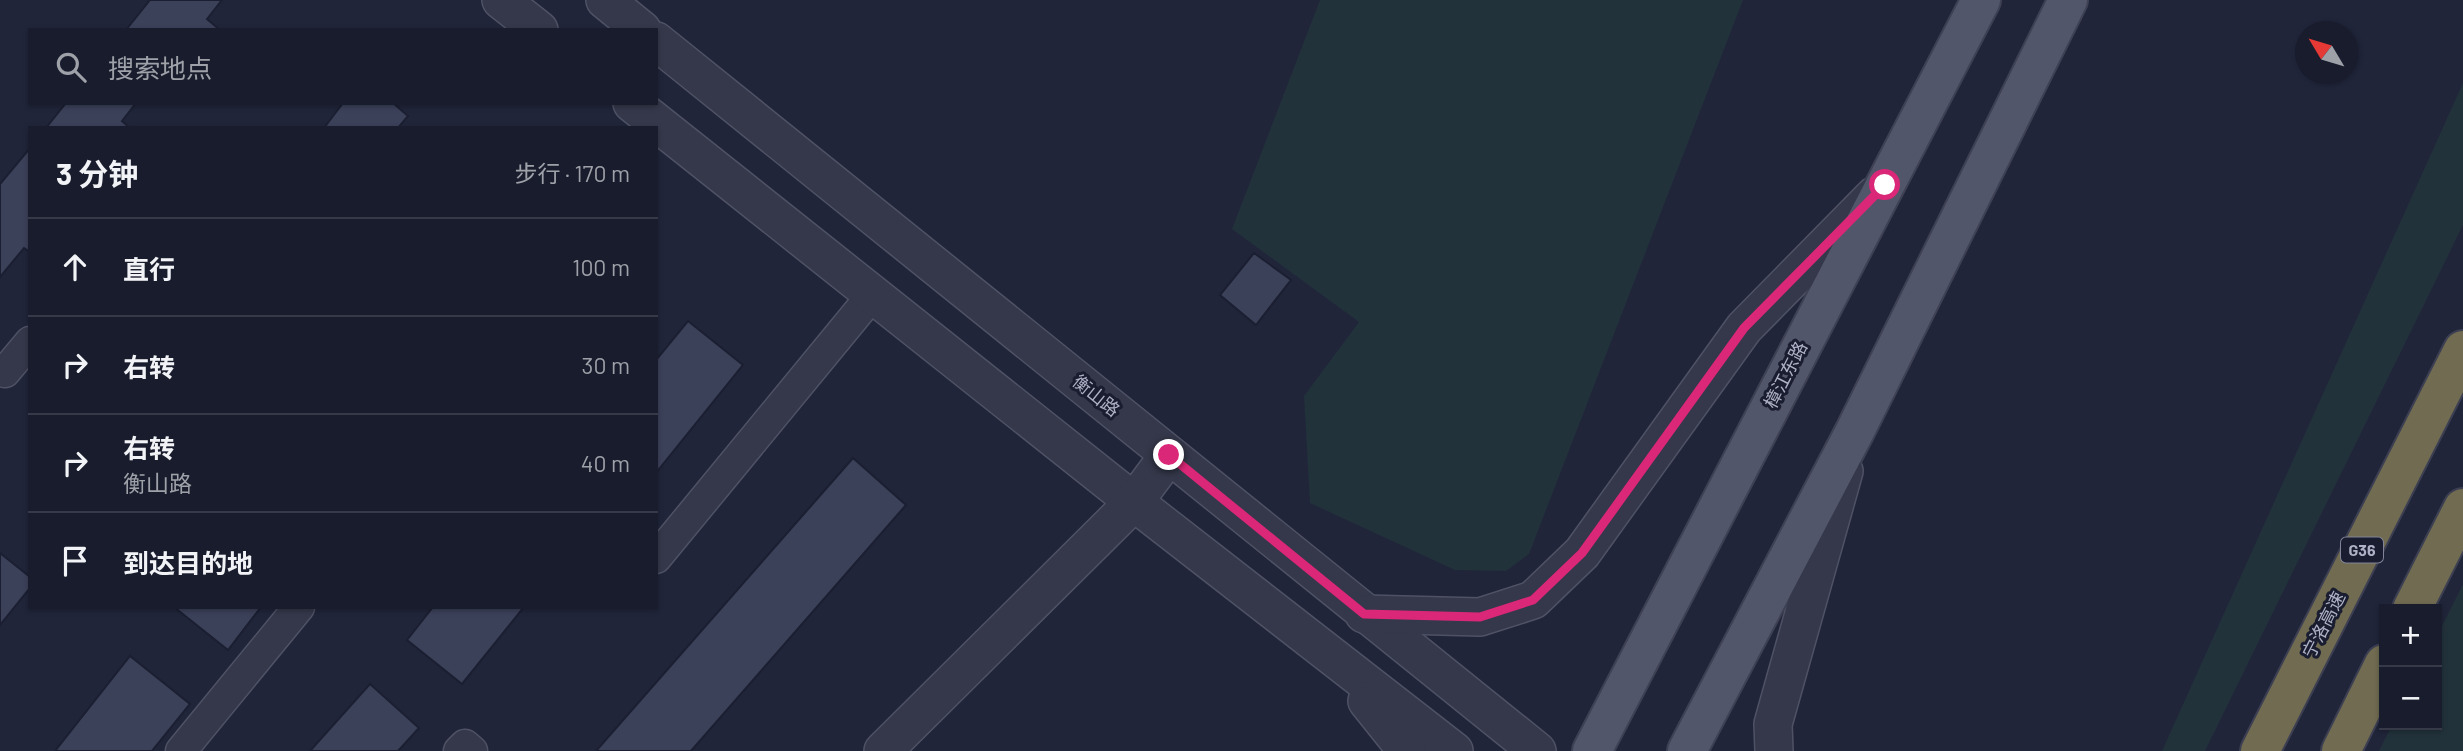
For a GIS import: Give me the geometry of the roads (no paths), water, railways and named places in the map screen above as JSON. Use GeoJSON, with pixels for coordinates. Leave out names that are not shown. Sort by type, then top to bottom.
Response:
{"type":"FeatureCollection","features":[{"type":"Feature","properties":{"kind":"highway","name":"宁洛高速"},"geometry":{"type":"LineString","coordinates":[[2260,751],[2463,350]]}},
{"type":"Feature","properties":{"kind":"highway"},"geometry":{"type":"LineString","coordinates":[[2415,604],[2463,508]]}},
{"type":"Feature","properties":{"kind":"highway"},"geometry":{"type":"LineString","coordinates":[[2341,751],[2383,667]]}},
{"type":"Feature","properties":{"kind":"main road","name":"樟江东路"},"geometry":{"type":"LineString","coordinates":[[1592,751],[1981,0]]}},
{"type":"Feature","properties":{"kind":"main road"},"geometry":{"type":"LineString","coordinates":[[1687,751],[1855,431],[2067,0]]}},
{"type":"Feature","properties":{"kind":"street"},"geometry":{"type":"LineString","coordinates":[[501,0],[536,28]]}},
{"type":"Feature","properties":{"kind":"street"},"geometry":{"type":"LineString","coordinates":[[605,0],[640,28]]}},
{"type":"Feature","properties":{"kind":"street","name":"衡山路"},"geometry":{"type":"LineString","coordinates":[[658,43],[1537,751]]}},
{"type":"Feature","properties":{"kind":"street"},"geometry":{"type":"LineString","coordinates":[[635,105],[1134,502],[1454,751]]}},
{"type":"Feature","properties":{"kind":"street"},"geometry":{"type":"LineString","coordinates":[[1364,614],[1480,617],[1533,600],[1582,553],[1744,328],[1885,185]]}},
{"type":"Feature","properties":{"kind":"street"},"geometry":{"type":"LineString","coordinates":[[658,556],[874,293]]}},
{"type":"Feature","properties":{"kind":"street"},"geometry":{"type":"LineString","coordinates":[[2,373],[28,344]]}},
{"type":"Feature","properties":{"kind":"street"},"geometry":{"type":"LineString","coordinates":[[1774,751],[1773,724],[1855,431]]}},
{"type":"Feature","properties":{"kind":"street"},"geometry":{"type":"LineString","coordinates":[[883,751],[1134,502],[1169,455]]}},
{"type":"Feature","properties":{"kind":"street"},"geometry":{"type":"LineString","coordinates":[[181,751],[297,609]]}},
{"type":"Feature","properties":{"kind":"street"},"geometry":{"type":"LineString","coordinates":[[1326,652],[1407,751]]}},
{"type":"Feature","properties":{"kind":"street"},"geometry":{"type":"LineString","coordinates":[[459,751],[465,745],[472,751]]}}]}
